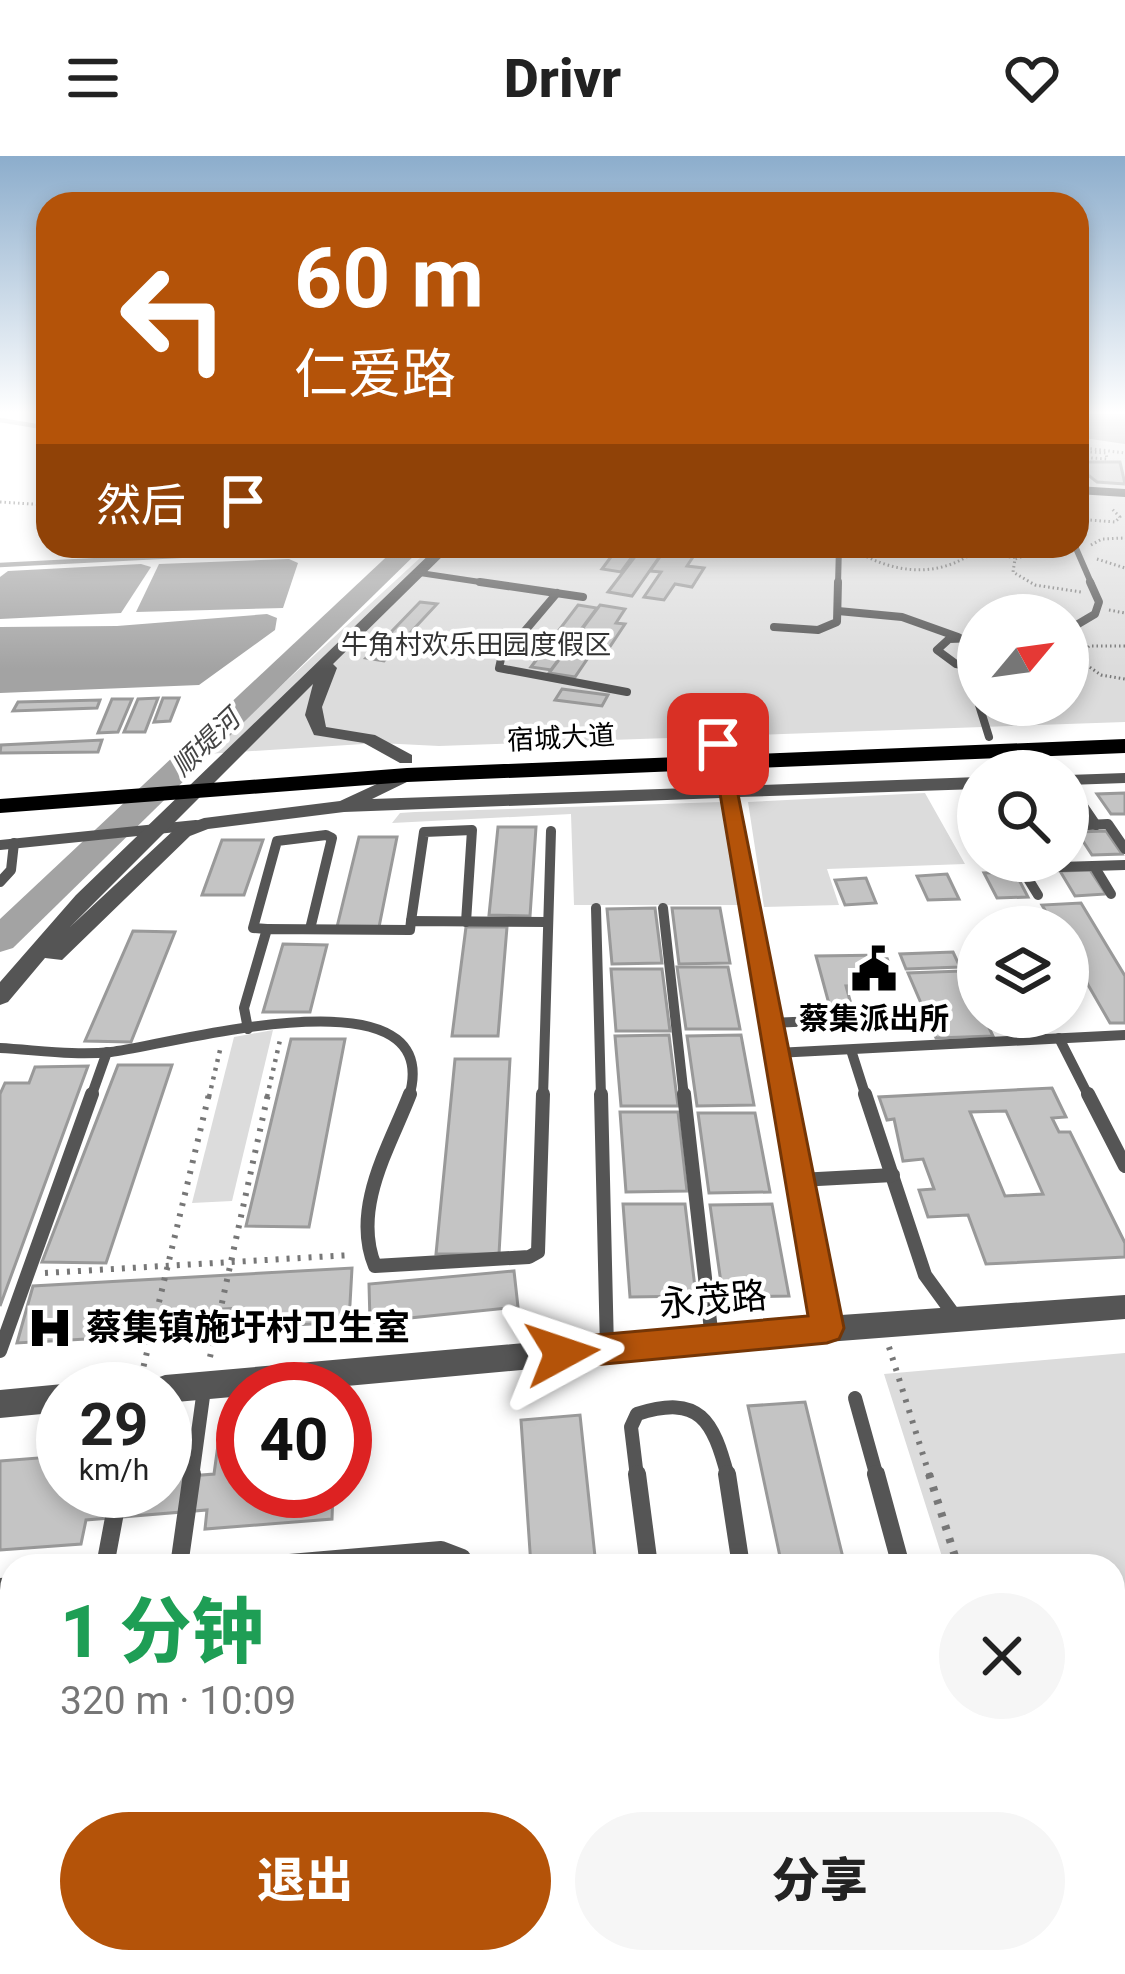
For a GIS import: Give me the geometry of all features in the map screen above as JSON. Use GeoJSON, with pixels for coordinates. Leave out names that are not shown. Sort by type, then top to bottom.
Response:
{"type":"FeatureCollection","features":[{"type":"Feature","properties":{"kind":"main road","name":"宿城大道"},"geometry":{"type":"LineString","coordinates":[[0,788],[989,736],[1125,733]]}},
{"type":"Feature","properties":{"kind":"main road","name":"宿城大道"},"geometry":{"type":"LineString","coordinates":[[720,752],[1125,746]]}},
{"type":"Feature","properties":{"kind":"main road","name":"宿城大道"},"geometry":{"type":"LineString","coordinates":[[0,806],[225,779]]}},
{"type":"Feature","properties":{"kind":"street"},"geometry":{"type":"LineString","coordinates":[[0,1002],[83,899],[434,558]]}},
{"type":"Feature","properties":{"kind":"street"},"geometry":{"type":"LineString","coordinates":[[334,655],[313,705],[314,724],[332,736],[385,745],[406,767],[344,806]]}},
{"type":"Feature","properties":{"kind":"street"},"geometry":{"type":"LineString","coordinates":[[720,752],[827,1328]]}},
{"type":"Feature","properties":{"kind":"street"},"geometry":{"type":"LineString","coordinates":[[1089,781],[1124,780]]}},
{"type":"Feature","properties":{"kind":"street"},"geometry":{"type":"LineString","coordinates":[[0,1002],[183,832],[204,824],[344,806],[957,784]]}},
{"type":"Feature","properties":{"kind":"street","name":"永茂路"},"geometry":{"type":"LineString","coordinates":[[192,1386],[827,1328],[1125,1307]]}},
{"type":"Feature","properties":{"kind":"street"},"geometry":{"type":"LineString","coordinates":[[0,1404],[36,1401]]}},
{"type":"Feature","properties":{"kind":"lane"},"geometry":{"type":"LineString","coordinates":[[774,627],[828,628],[837,622],[839,558]]}},
{"type":"Feature","properties":{"kind":"lane"},"geometry":{"type":"LineString","coordinates":[[1080,558],[1096,594],[1095,614],[1089,618]]}},
{"type":"Feature","properties":{"kind":"lane"},"geometry":{"type":"LineString","coordinates":[[420,573],[583,596]]}},
{"type":"Feature","properties":{"kind":"lane"},"geometry":{"type":"LineString","coordinates":[[557,593],[499,668],[626,692]]}},
{"type":"Feature","properties":{"kind":"lane"},"geometry":{"type":"LineString","coordinates":[[838,611],[902,617],[957,637]]}},
{"type":"Feature","properties":{"kind":"lane"},"geometry":{"type":"LineString","coordinates":[[957,637],[941,641],[937,650],[957,663]]}},
{"type":"Feature","properties":{"kind":"lane"},"geometry":{"type":"LineString","coordinates":[[986,726],[989,736]]}},
{"type":"Feature","properties":{"kind":"lane"},"geometry":{"type":"LineString","coordinates":[[1089,808],[1125,849]]}},
{"type":"Feature","properties":{"kind":"lane"},"geometry":{"type":"LineString","coordinates":[[0,845],[204,824]]}},
{"type":"Feature","properties":{"kind":"lane"},"geometry":{"type":"LineString","coordinates":[[1089,825],[1125,824]]}},
{"type":"Feature","properties":{"kind":"lane"},"geometry":{"type":"LineString","coordinates":[[310,929],[332,838],[281,837],[253,928],[310,929],[410,930],[424,832],[464,829],[472,830],[466,922]]}},
{"type":"Feature","properties":{"kind":"lane"},"geometry":{"type":"LineString","coordinates":[[0,1048],[107,1052],[284,1023],[360,1021],[396,1042],[410,1058],[413,1085],[386,1144],[374,1188],[367,1254],[375,1267],[516,1261],[538,1252],[551,831]]}},
{"type":"Feature","properties":{"kind":"lane"},"geometry":{"type":"LineString","coordinates":[[0,882],[11,870],[14,843]]}},
{"type":"Feature","properties":{"kind":"lane"},"geometry":{"type":"LineString","coordinates":[[1089,866],[1125,865]]}},
{"type":"Feature","properties":{"kind":"lane"},"geometry":{"type":"LineString","coordinates":[[1094,866],[1111,894]]}},
{"type":"Feature","properties":{"kind":"lane"},"geometry":{"type":"LineString","coordinates":[[1030,882],[1038,895]]}},
{"type":"Feature","properties":{"kind":"lane"},"geometry":{"type":"LineString","coordinates":[[596,908],[607,1349]]}},
{"type":"Feature","properties":{"kind":"lane"},"geometry":{"type":"LineString","coordinates":[[663,908],[712,1339]]}},
{"type":"Feature","properties":{"kind":"lane"},"geometry":{"type":"LineString","coordinates":[[411,921],[547,922]]}},
{"type":"Feature","properties":{"kind":"lane"},"geometry":{"type":"LineString","coordinates":[[248,1028],[244,1008],[267,928]]}},
{"type":"Feature","properties":{"kind":"lane"},"geometry":{"type":"LineString","coordinates":[[770,1023],[887,1018]]}},
{"type":"Feature","properties":{"kind":"lane"},"geometry":{"type":"LineString","coordinates":[[1089,1037],[1125,1035]]}},
{"type":"Feature","properties":{"kind":"lane"},"geometry":{"type":"LineString","coordinates":[[776,1053],[1059,1038],[1125,1166]]}},
{"type":"Feature","properties":{"kind":"lane"},"geometry":{"type":"LineString","coordinates":[[851,1049],[925,1275],[957,1319]]}},
{"type":"Feature","properties":{"kind":"lane"},"geometry":{"type":"LineString","coordinates":[[0,1351],[107,1052]]}},
{"type":"Feature","properties":{"kind":"lane"},"geometry":{"type":"LineString","coordinates":[[800,1180],[892,1175]]}},
{"type":"Feature","properties":{"kind":"lane"},"geometry":{"type":"LineString","coordinates":[[181,1554],[204,1385]]}},
{"type":"Feature","properties":{"kind":"lane"},"geometry":{"type":"LineString","coordinates":[[855,1398],[898,1554]]}},
{"type":"Feature","properties":{"kind":"lane"},"geometry":{"type":"LineString","coordinates":[[648,1554],[632,1427],[637,1414],[674,1403],[699,1408],[717,1429],[739,1554]]}},
{"type":"Feature","properties":{"kind":"lane"},"geometry":{"type":"LineString","coordinates":[[108,1554],[114,1518]]}},
{"type":"Feature","properties":{"kind":"lane"},"geometry":{"type":"LineString","coordinates":[[417,1554],[441,1550],[452,1554]]}},
{"type":"Feature","properties":{"kind":"path"},"geometry":{"type":"LineString","coordinates":[[0,502],[36,504]]}},
{"type":"Feature","properties":{"kind":"path"},"geometry":{"type":"LineString","coordinates":[[1089,520],[1119,519],[1119,514],[1100,506]]}},
{"type":"Feature","properties":{"kind":"path"},"geometry":{"type":"LineString","coordinates":[[1109,523],[1124,538]]}},
{"type":"Feature","properties":{"kind":"path"},"geometry":{"type":"LineString","coordinates":[[1124,538],[1094,542],[1090,552],[1125,568]]}},
{"type":"Feature","properties":{"kind":"path"},"geometry":{"type":"LineString","coordinates":[[867,558],[907,568],[946,567],[962,558]]}},
{"type":"Feature","properties":{"kind":"path"},"geometry":{"type":"LineString","coordinates":[[1018,558],[1013,572],[1020,578],[1047,589],[1096,594]]}},
{"type":"Feature","properties":{"kind":"path"},"geometry":{"type":"LineString","coordinates":[[1089,646],[1125,646]]}},
{"type":"Feature","properties":{"kind":"path"},"geometry":{"type":"LineString","coordinates":[[1089,666],[1125,679]]}},
{"type":"Feature","properties":{"kind":"path"},"geometry":{"type":"LineString","coordinates":[[204,1385],[284,1023]]}},
{"type":"Feature","properties":{"kind":"path"},"geometry":{"type":"LineString","coordinates":[[144,1362],[224,1032]]}},
{"type":"Feature","properties":{"kind":"path"},"geometry":{"type":"LineString","coordinates":[[28,1274],[367,1254]]}},
{"type":"Feature","properties":{"kind":"path"},"geometry":{"type":"LineString","coordinates":[[882,1324],[954,1554]]}},
{"type":"Feature","properties":{"kind":"green space","name":"牛角村欢乐田园度假区"},"geometry":{"type":"Polygon","coordinates":[[[1089,499],[1125,499],[1125,722],[1089,723],[1089,594],[957,594],[957,726],[1011,726],[439,746],[379,743],[207,754],[420,558],[1089,558],[1089,499]]]}},
{"type":"Feature","properties":{"kind":"green space"},"geometry":{"type":"Polygon","coordinates":[[[925,793],[957,850],[957,864],[827,869],[839,905],[764,907],[748,802],[925,793]]]}},
{"type":"Feature","properties":{"kind":"green space"},"geometry":{"type":"Polygon","coordinates":[[[721,802],[738,905],[574,905],[571,814],[392,823],[400,813],[415,812],[721,802]]]}},
{"type":"Feature","properties":{"kind":"green space"},"geometry":{"type":"Polygon","coordinates":[[[273,1030],[232,1201],[192,1203],[234,1037],[273,1030]]]}},
{"type":"Feature","properties":{"kind":"green space"},"geometry":{"type":"Polygon","coordinates":[[[1125,1353],[1125,1554],[941,1554],[884,1374],[1125,1353]]]}},
{"type":"Feature","properties":{"kind":"shaded area"},"geometry":{"type":"Polygon","coordinates":[[[289,559],[298,563],[283,608],[136,612],[159,564],[289,559]]]}},
{"type":"Feature","properties":{"kind":"shaded area"},"geometry":{"type":"Polygon","coordinates":[[[151,567],[121,613],[0,619],[0,577],[8,571],[151,567]]]}},
{"type":"Feature","properties":{"kind":"shaded area"},"geometry":{"type":"Polygon","coordinates":[[[267,614],[277,618],[275,630],[199,685],[0,693],[0,627],[117,626],[267,614]]]}},
{"type":"Feature","properties":{"kind":"building"},"geometry":{"type":"Polygon","coordinates":[[[610,558],[631,558],[621,572],[602,569],[610,558]]]}},
{"type":"Feature","properties":{"kind":"building"},"geometry":{"type":"Polygon","coordinates":[[[634,558],[659,558],[632,596],[608,592],[634,558]]]}},
{"type":"Feature","properties":{"kind":"building"},"geometry":{"type":"Polygon","coordinates":[[[659,558],[692,558],[687,566],[704,568],[692,587],[675,584],[664,600],[644,597],[661,572],[650,571],[659,558]]]}},
{"type":"Feature","properties":{"kind":"building"},"geometry":{"type":"Polygon","coordinates":[[[420,602],[437,604],[384,661],[366,658],[420,602]]]}},
{"type":"Feature","properties":{"kind":"building"},"geometry":{"type":"Polygon","coordinates":[[[578,605],[597,608],[551,670],[531,667],[578,605]]]}},
{"type":"Feature","properties":{"kind":"building"},"geometry":{"type":"Polygon","coordinates":[[[600,605],[625,609],[616,623],[625,624],[603,657],[590,655],[575,677],[549,673],[600,605]]]}},
{"type":"Feature","properties":{"kind":"building"},"geometry":{"type":"Polygon","coordinates":[[[562,689],[608,695],[602,706],[555,700],[562,689]]]}},
{"type":"Feature","properties":{"kind":"building"},"geometry":{"type":"Polygon","coordinates":[[[158,698],[145,732],[124,732],[138,699],[158,698]]]}},
{"type":"Feature","properties":{"kind":"building"},"geometry":{"type":"Polygon","coordinates":[[[163,698],[179,698],[170,721],[154,722],[163,698]]]}},
{"type":"Feature","properties":{"kind":"building"},"geometry":{"type":"Polygon","coordinates":[[[112,699],[132,699],[118,732],[98,733],[112,699]]]}},
{"type":"Feature","properties":{"kind":"building"},"geometry":{"type":"Polygon","coordinates":[[[100,700],[97,708],[13,711],[18,702],[100,700]]]}},
{"type":"Feature","properties":{"kind":"building"},"geometry":{"type":"Polygon","coordinates":[[[102,740],[98,752],[0,753],[1,745],[102,740]]]}},
{"type":"Feature","properties":{"kind":"building"},"geometry":{"type":"Polygon","coordinates":[[[1125,793],[1125,814],[1111,814],[1097,794],[1125,793]]]}},
{"type":"Feature","properties":{"kind":"building"},"geometry":{"type":"Polygon","coordinates":[[[498,827],[536,827],[530,916],[489,915],[498,827]]]}},
{"type":"Feature","properties":{"kind":"building"},"geometry":{"type":"Polygon","coordinates":[[[1106,831],[1122,854],[1092,855],[1089,832],[1106,831]]]}},
{"type":"Feature","properties":{"kind":"building"},"geometry":{"type":"Polygon","coordinates":[[[359,837],[397,837],[379,927],[337,927],[359,837]]]}},
{"type":"Feature","properties":{"kind":"building"},"geometry":{"type":"Polygon","coordinates":[[[222,840],[263,840],[244,895],[202,895],[222,840]]]}},
{"type":"Feature","properties":{"kind":"building"},"geometry":{"type":"Polygon","coordinates":[[[1089,870],[1106,894],[1075,896],[1067,882],[1089,882],[1089,870]]]}},
{"type":"Feature","properties":{"kind":"building"},"geometry":{"type":"Polygon","coordinates":[[[947,874],[959,899],[928,900],[917,876],[947,874]]]}},
{"type":"Feature","properties":{"kind":"building"},"geometry":{"type":"Polygon","coordinates":[[[866,878],[876,903],[845,905],[835,880],[866,878]]]}},
{"type":"Feature","properties":{"kind":"building"},"geometry":{"type":"Polygon","coordinates":[[[989,882],[1020,882],[1028,897],[997,898],[989,882]]]}},
{"type":"Feature","properties":{"kind":"building"},"geometry":{"type":"Polygon","coordinates":[[[655,908],[662,963],[612,964],[607,909],[655,908]]]}},
{"type":"Feature","properties":{"kind":"building"},"geometry":{"type":"Polygon","coordinates":[[[672,908],[720,908],[730,963],[679,964],[672,908]]]}},
{"type":"Feature","properties":{"kind":"building"},"geometry":{"type":"Polygon","coordinates":[[[1089,916],[1125,976],[1125,1023],[1110,1023],[1089,986],[1089,916]]]}},
{"type":"Feature","properties":{"kind":"building"},"geometry":{"type":"Polygon","coordinates":[[[466,927],[507,927],[498,1036],[452,1036],[466,927]]]}},
{"type":"Feature","properties":{"kind":"building"},"geometry":{"type":"Polygon","coordinates":[[[133,931],[175,932],[131,1042],[85,1041],[133,931]]]}},
{"type":"Feature","properties":{"kind":"building"},"geometry":{"type":"Polygon","coordinates":[[[283,944],[327,945],[310,1012],[263,1012],[283,944]]]}},
{"type":"Feature","properties":{"kind":"building"},"geometry":{"type":"Polygon","coordinates":[[[953,952],[957,967],[906,969],[900,954],[953,952]]]}},
{"type":"Feature","properties":{"kind":"building"},"geometry":{"type":"Polygon","coordinates":[[[886,955],[896,985],[846,986],[854,1015],[832,1015],[816,956],[886,955]]]}},
{"type":"Feature","properties":{"kind":"building"},"geometry":{"type":"Polygon","coordinates":[[[677,967],[728,967],[740,1029],[686,1029],[677,967]]]}},
{"type":"Feature","properties":{"kind":"building"},"geometry":{"type":"Polygon","coordinates":[[[611,969],[662,969],[670,1031],[616,1031],[611,969]]]}},
{"type":"Feature","properties":{"kind":"building"},"geometry":{"type":"Polygon","coordinates":[[[957,971],[957,1037],[936,1038],[908,973],[957,971]]]}},
{"type":"Feature","properties":{"kind":"building"},"geometry":{"type":"Polygon","coordinates":[[[669,1035],[678,1106],[621,1106],[615,1036],[669,1035]]]}},
{"type":"Feature","properties":{"kind":"building"},"geometry":{"type":"Polygon","coordinates":[[[741,1035],[754,1105],[697,1106],[687,1036],[741,1035]]]}},
{"type":"Feature","properties":{"kind":"building"},"geometry":{"type":"Polygon","coordinates":[[[291,1039],[345,1039],[309,1227],[246,1226],[291,1039]]]}},
{"type":"Feature","properties":{"kind":"building"},"geometry":{"type":"Polygon","coordinates":[[[455,1059],[510,1059],[499,1254],[436,1254],[455,1059]]]}},
{"type":"Feature","properties":{"kind":"building"},"geometry":{"type":"Polygon","coordinates":[[[118,1065],[172,1065],[106,1263],[42,1262],[118,1065]]]}},
{"type":"Feature","properties":{"kind":"building"},"geometry":{"type":"Polygon","coordinates":[[[88,1066],[0,1306],[0,1094],[5,1083],[29,1083],[35,1067],[88,1066]]]}},
{"type":"Feature","properties":{"kind":"building"},"geometry":{"type":"Polygon","coordinates":[[[1052,1088],[1066,1117],[1052,1118],[1059,1132],[1070,1132],[1125,1243],[1125,1257],[986,1264],[968,1215],[928,1217],[919,1190],[934,1189],[923,1159],[903,1161],[894,1119],[887,1120],[879,1097],[1052,1088]],[[1006,1111],[970,1112],[1005,1196],[1043,1194],[1006,1111]]]}},
{"type":"Feature","properties":{"kind":"building"},"geometry":{"type":"Polygon","coordinates":[[[620,1112],[678,1112],[687,1191],[626,1192],[620,1112]]]}},
{"type":"Feature","properties":{"kind":"building"},"geometry":{"type":"Polygon","coordinates":[[[698,1113],[755,1113],[770,1192],[709,1193],[698,1113]]]}},
{"type":"Feature","properties":{"kind":"building"},"geometry":{"type":"Polygon","coordinates":[[[623,1204],[685,1204],[696,1296],[630,1297],[623,1204]]]}},
{"type":"Feature","properties":{"kind":"building"},"geometry":{"type":"Polygon","coordinates":[[[772,1204],[789,1296],[723,1297],[710,1205],[772,1204]]]}},
{"type":"Feature","properties":{"kind":"building"},"geometry":{"type":"Polygon","coordinates":[[[352,1268],[349,1322],[235,1328],[238,1308],[143,1314],[139,1336],[17,1343],[33,1286],[352,1268]]]}},
{"type":"Feature","properties":{"kind":"building"},"geometry":{"type":"Polygon","coordinates":[[[514,1271],[518,1307],[370,1322],[369,1284],[514,1271]]]}},
{"type":"Feature","properties":{"kind":"building"},"geometry":{"type":"Polygon","coordinates":[[[805,1402],[842,1554],[779,1554],[748,1406],[805,1402]]]}},
{"type":"Feature","properties":{"kind":"building"},"geometry":{"type":"Polygon","coordinates":[[[580,1415],[595,1554],[530,1554],[521,1420],[580,1415]]]}},
{"type":"Feature","properties":{"kind":"building"},"geometry":{"type":"Polygon","coordinates":[[[36,1458],[36,1518],[110,1518],[86,1520],[81,1544],[0,1550],[0,1461],[36,1458]]]}},
{"type":"Feature","properties":{"kind":"building"},"geometry":{"type":"Polygon","coordinates":[[[216,1460],[216,1518],[332,1519],[205,1529],[207,1510],[192,1511],[192,1476],[214,1474],[216,1460]]]}},
{"type":"Feature","properties":{"kind":"waterway"},"geometry":{"type":"LineString","coordinates":[[0,565],[137,558]]}},
{"type":"Feature","properties":{"kind":"waterway","name":"顺堤河"},"geometry":{"type":"LineString","coordinates":[[0,940],[399,558]]}},
{"type":"Feature","properties":{"kind":"place","name":"蔡集派出所"},"geometry":{"type":"Point","coordinates":[874,969]}},
{"type":"Feature","properties":{"kind":"place","name":"蔡集镇施圩村卫生室"},"geometry":{"type":"Point","coordinates":[50,1328]}},
{"type":"Feature","properties":{"kind":"route"},"geometry":{"type":"LineString","coordinates":[[562,1353],[827,1328],[718,744]]}}]}
